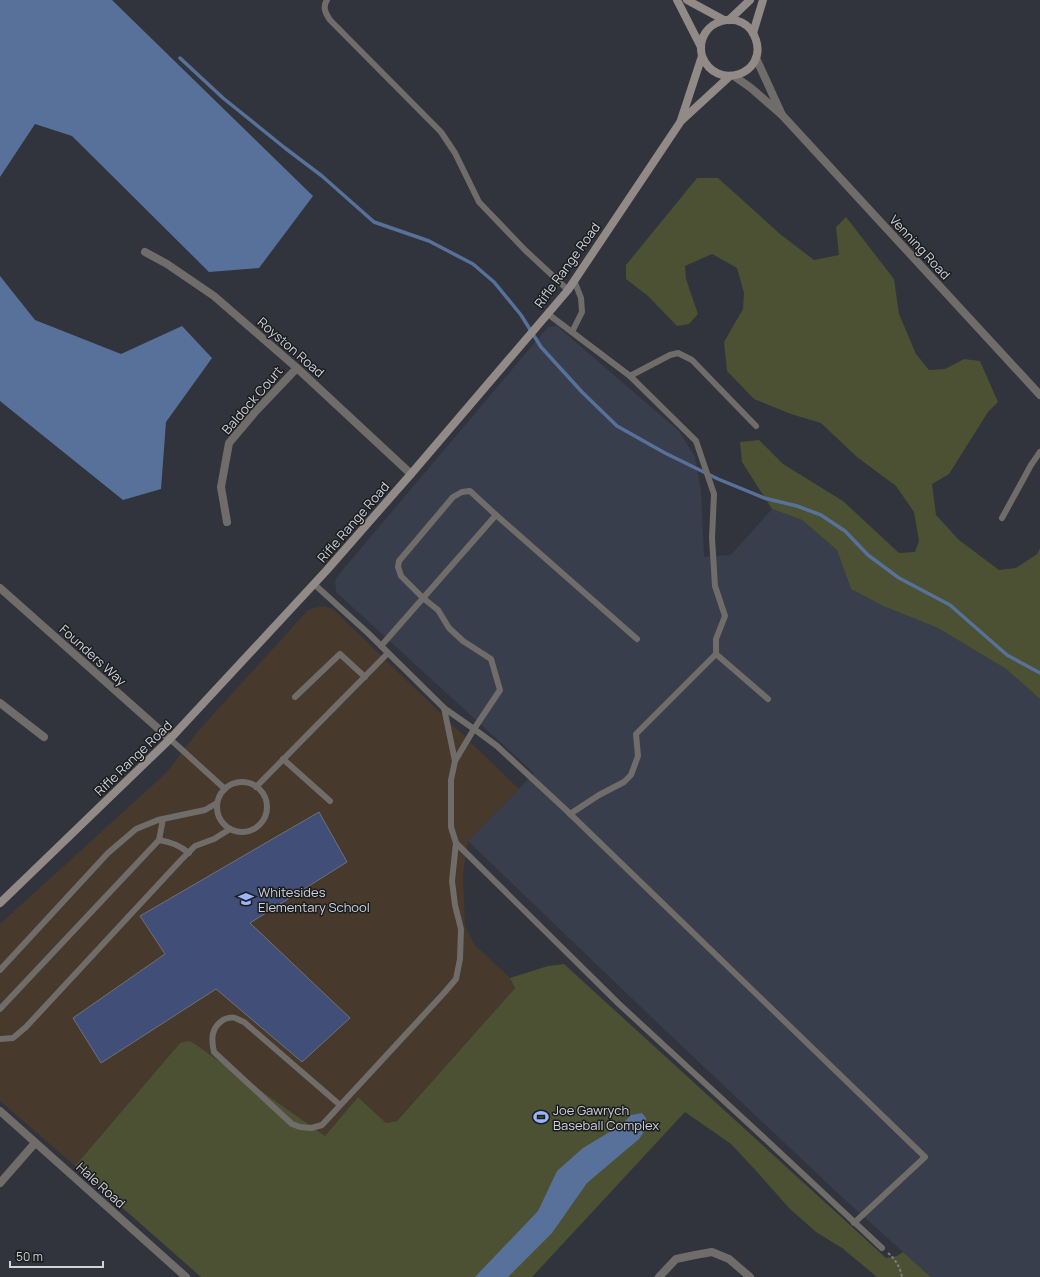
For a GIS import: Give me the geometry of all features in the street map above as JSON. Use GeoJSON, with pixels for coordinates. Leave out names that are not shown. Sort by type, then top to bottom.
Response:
{"type":"FeatureCollection","features":[{"type":"Feature","properties":{"kind":"main road"},"geometry":{"type":"LineString","coordinates":[[677,0],[701,47]]}},
{"type":"Feature","properties":{"kind":"main road"},"geometry":{"type":"LineString","coordinates":[[687,0],[727,20],[743,23],[753,33],[757,45],[756,58],[746,71],[732,76],[721,75],[712,71],[706,64],[702,56],[701,47],[703,38],[708,29],[715,23],[727,20],[750,0]]}},
{"type":"Feature","properties":{"kind":"main road"},"geometry":{"type":"LineString","coordinates":[[753,33],[763,0]]}},
{"type":"Feature","properties":{"kind":"main road","name":"Rifle Range Road"},"geometry":{"type":"LineString","coordinates":[[681,120],[702,56]]}},
{"type":"Feature","properties":{"kind":"main road","name":"Rifle Range Road"},"geometry":{"type":"LineString","coordinates":[[0,903],[170,740],[314,584],[411,474],[568,290],[681,120],[732,76]]}},
{"type":"Feature","properties":{"kind":"street","name":"Venning Road"},"geometry":{"type":"LineString","coordinates":[[756,58],[782,115]]}},
{"type":"Feature","properties":{"kind":"street","name":"Venning Road"},"geometry":{"type":"LineString","coordinates":[[732,76],[751,88],[782,115],[1040,394]]}},
{"type":"Feature","properties":{"kind":"street","name":"Royston Road"},"geometry":{"type":"LineString","coordinates":[[145,252],[167,264],[214,296],[297,368],[411,474]]}},
{"type":"Feature","properties":{"kind":"street","name":"Baldock Court"},"geometry":{"type":"LineString","coordinates":[[227,522],[221,487],[229,443],[256,411],[297,368]]}},
{"type":"Feature","properties":{"kind":"street","name":"Founders Way"},"geometry":{"type":"LineString","coordinates":[[0,588],[170,740]]}},
{"type":"Feature","properties":{"kind":"street"},"geometry":{"type":"LineString","coordinates":[[1,707],[44,737]]}},
{"type":"Feature","properties":{"kind":"street","name":"Hale Road"},"geometry":{"type":"LineString","coordinates":[[0,1111],[186,1277]]}},
{"type":"Feature","properties":{"kind":"street"},"geometry":{"type":"LineString","coordinates":[[0,1183],[35,1143]]}},
{"type":"Feature","properties":{"kind":"street"},"geometry":{"type":"LineString","coordinates":[[659,1277],[676,1259],[712,1252],[729,1260],[750,1277]]}},
{"type":"Feature","properties":{"kind":"lane"},"geometry":{"type":"LineString","coordinates":[[327,0],[325,2],[325,13],[330,20],[441,132],[455,153],[479,202],[525,250],[568,290]]}},
{"type":"Feature","properties":{"kind":"lane"},"geometry":{"type":"LineString","coordinates":[[572,332],[582,312],[581,298],[574,280]]}},
{"type":"Feature","properties":{"kind":"lane"},"geometry":{"type":"LineString","coordinates":[[548,314],[630,376],[696,441],[714,494],[712,538],[715,586],[725,616],[716,639],[716,654],[636,734],[638,756],[631,775],[624,782],[570,814]]}},
{"type":"Feature","properties":{"kind":"lane"},"geometry":{"type":"LineString","coordinates":[[630,376],[670,355],[678,353],[692,360],[756,426]]}},
{"type":"Feature","properties":{"kind":"lane"},"geometry":{"type":"LineString","coordinates":[[1002,518],[1031,465],[1040,452]]}},
{"type":"Feature","properties":{"kind":"lane"},"geometry":{"type":"LineString","coordinates":[[340,1105],[244,1022],[235,1018],[225,1019],[216,1026],[212,1033],[214,1052],[292,1124],[300,1127],[311,1128],[322,1125],[456,979],[460,959],[461,929],[455,905],[452,881],[456,843],[451,827],[451,780],[455,761],[474,728],[500,690],[491,660],[463,641],[449,628],[438,610],[423,598],[401,576],[398,567],[399,561],[453,497],[462,492],[470,491],[637,639]]}},
{"type":"Feature","properties":{"kind":"lane"},"geometry":{"type":"LineString","coordinates":[[381,646],[496,515]]}},
{"type":"Feature","properties":{"kind":"lane"},"geometry":{"type":"LineString","coordinates":[[314,584],[381,646],[444,708],[474,728],[497,746],[570,814],[925,1157],[854,1222]]}},
{"type":"Feature","properties":{"kind":"lane"},"geometry":{"type":"LineString","coordinates":[[256,787],[388,653]]}},
{"type":"Feature","properties":{"kind":"lane"},"geometry":{"type":"LineString","coordinates":[[295,697],[340,654],[365,676]]}},
{"type":"Feature","properties":{"kind":"lane"},"geometry":{"type":"LineString","coordinates":[[716,654],[768,699]]}},
{"type":"Feature","properties":{"kind":"lane"},"geometry":{"type":"LineString","coordinates":[[444,708],[455,761]]}},
{"type":"Feature","properties":{"kind":"lane"},"geometry":{"type":"LineString","coordinates":[[170,740],[225,789]]}},
{"type":"Feature","properties":{"kind":"lane"},"geometry":{"type":"LineString","coordinates":[[283,759],[330,801]]}},
{"type":"Feature","properties":{"kind":"lane"},"geometry":{"type":"LineString","coordinates":[[240,783],[248,783],[256,787],[262,793],[266,801],[267,809],[265,817],[253,830],[237,832],[230,829],[219,818],[217,803],[220,795],[225,789],[240,783]]}},
{"type":"Feature","properties":{"kind":"lane"},"geometry":{"type":"LineString","coordinates":[[0,970],[108,852],[136,829],[163,819],[205,810],[217,803]]}},
{"type":"Feature","properties":{"kind":"lane"},"geometry":{"type":"LineString","coordinates":[[0,1009],[159,840],[163,819]]}},
{"type":"Feature","properties":{"kind":"lane"},"geometry":{"type":"LineString","coordinates":[[0,1039],[13,1038],[26,1027],[195,846],[214,840],[230,829]]}},
{"type":"Feature","properties":{"kind":"lane"},"geometry":{"type":"LineString","coordinates":[[159,840],[174,843],[189,852]]}},
{"type":"Feature","properties":{"kind":"lane"},"geometry":{"type":"LineString","coordinates":[[456,843],[619,1004],[882,1248]]}},
{"type":"Feature","properties":{"kind":"path"},"geometry":{"type":"LineString","coordinates":[[882,1248],[892,1257],[900,1268],[902,1277]]}},
{"type":"Feature","properties":{"kind":"shaded area"},"geometry":{"type":"Polygon","coordinates":[[[557,326],[679,431],[695,457],[701,491],[704,557],[731,555],[772,509],[802,520],[837,550],[851,589],[883,606],[938,628],[1006,669],[1040,699],[1040,1277],[931,1277],[844,1199],[468,841],[534,773],[336,592],[335,580],[340,573],[548,327],[557,326]]]}},
{"type":"Feature","properties":{"kind":"shaded area","name":"Whitesides Elementary School"},"geometry":{"type":"Polygon","coordinates":[[[324,606],[333,609],[519,789],[468,841],[463,874],[465,926],[474,944],[510,978],[515,988],[397,1121],[386,1123],[358,1097],[325,1136],[195,1044],[180,1043],[75,1166],[0,1101],[0,924],[167,772],[198,731],[309,609],[324,606]]]}},
{"type":"Feature","properties":{"kind":"green space"},"geometry":{"type":"Polygon","coordinates":[[[697,178],[718,178],[780,234],[814,260],[839,255],[836,227],[846,217],[894,279],[899,314],[916,354],[929,370],[945,369],[964,359],[980,361],[998,402],[988,412],[949,474],[932,484],[936,515],[959,540],[999,570],[1016,568],[1037,554],[1040,548],[1040,699],[1006,669],[938,628],[883,606],[851,589],[837,550],[802,520],[772,509],[742,462],[740,442],[759,440],[783,464],[843,501],[899,553],[915,552],[919,541],[914,512],[896,486],[857,457],[821,423],[791,414],[754,399],[727,371],[724,342],[743,309],[744,293],[737,268],[712,254],[685,266],[686,279],[698,314],[689,324],[677,326],[648,296],[626,279],[626,265],[697,178]]]}},
{"type":"Feature","properties":{"kind":"green space","name":"Joe Gawrych Baseball Complex"},"geometry":{"type":"Polygon","coordinates":[[[564,964],[886,1258],[897,1256],[903,1252],[931,1277],[877,1277],[842,1248],[816,1232],[789,1208],[731,1144],[685,1112],[532,1277],[201,1277],[75,1166],[180,1043],[189,1041],[325,1136],[358,1097],[386,1123],[397,1121],[515,988],[510,978],[548,966],[564,964]]]}},
{"type":"Feature","properties":{"kind":"water"},"geometry":{"type":"Polygon","coordinates":[[[0,0],[112,0],[313,196],[259,268],[209,272],[72,136],[35,124],[0,177],[0,0]]]}},
{"type":"Feature","properties":{"kind":"water"},"geometry":{"type":"Polygon","coordinates":[[[0,276],[35,320],[121,354],[182,326],[212,358],[166,422],[161,489],[123,500],[0,401],[0,276]]]}},
{"type":"Feature","properties":{"kind":"water"},"geometry":{"type":"Polygon","coordinates":[[[642,1113],[646,1118],[646,1129],[639,1139],[587,1183],[552,1233],[508,1277],[475,1277],[538,1211],[557,1171],[583,1148],[621,1125],[631,1115],[642,1113]]]}},
{"type":"Feature","properties":{"kind":"building"},"geometry":{"type":"Polygon","coordinates":[[[319,812],[347,862],[250,923],[350,1018],[302,1062],[216,989],[101,1063],[73,1018],[165,954],[140,916],[319,812]]]}},
{"type":"Feature","properties":{"kind":"waterway"},"geometry":{"type":"LineString","coordinates":[[180,58],[223,98],[322,176],[374,222],[429,241],[473,264],[494,282],[521,315],[541,347],[582,392],[617,426],[665,453],[718,479],[764,498],[797,506],[821,515],[845,531],[868,555],[899,578],[950,605],[1007,655],[1040,673]]}},
{"type":"Feature","properties":{"kind":"place","name":"Whitesides Elementary School"},"geometry":{"type":"Point","coordinates":[246,899]}},
{"type":"Feature","properties":{"kind":"place","name":"Joe Gawrych Baseball Complex"},"geometry":{"type":"Point","coordinates":[541,1117]}}]}
